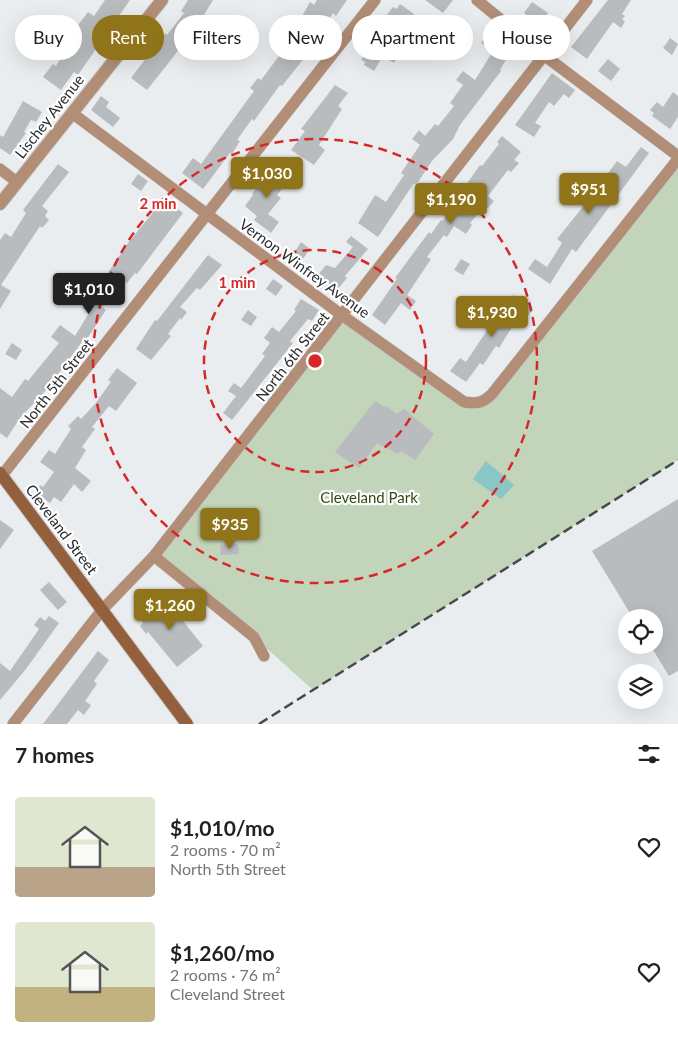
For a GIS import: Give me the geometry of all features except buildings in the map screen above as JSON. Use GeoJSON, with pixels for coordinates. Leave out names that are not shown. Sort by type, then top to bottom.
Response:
{"type":"FeatureCollection","features":[{"type":"Feature","properties":{"kind":"main road","name":"Cleveland Street"},"geometry":{"type":"LineString","coordinates":[[1,475],[187,724]]}},
{"type":"Feature","properties":{"kind":"street","name":"Lischey Avenue"},"geometry":{"type":"LineString","coordinates":[[0,204],[162,0]]}},
{"type":"Feature","properties":{"kind":"street","name":"North 5th Street"},"geometry":{"type":"LineString","coordinates":[[1,475],[208,216],[375,0]]}},
{"type":"Feature","properties":{"kind":"street"},"geometry":{"type":"LineString","coordinates":[[477,0],[495,15]]}},
{"type":"Feature","properties":{"kind":"street","name":"North 6th Street"},"geometry":{"type":"LineString","coordinates":[[570,22],[586,0]]}},
{"type":"Feature","properties":{"kind":"street","name":"North 6th Street"},"geometry":{"type":"LineString","coordinates":[[13,724],[102,610],[154,556],[542,60]]}},
{"type":"Feature","properties":{"kind":"street"},"geometry":{"type":"LineString","coordinates":[[550,60],[678,158]]}},
{"type":"Feature","properties":{"kind":"street","name":"Vernon Winfrey Avenue"},"geometry":{"type":"LineString","coordinates":[[72,113],[343,316],[464,402],[476,404],[484,402],[492,394],[678,158]]}},
{"type":"Feature","properties":{"kind":"street"},"geometry":{"type":"LineString","coordinates":[[0,170],[17,182]]}},
{"type":"Feature","properties":{"kind":"street"},"geometry":{"type":"LineString","coordinates":[[154,556],[254,637],[264,656]]}},
{"type":"Feature","properties":{"kind":"green space","name":"Cleveland Park"},"geometry":{"type":"Polygon","coordinates":[[[678,159],[678,460],[313,690],[254,637],[154,556],[343,316],[464,402],[480,400],[678,159]]]}},
{"type":"Feature","properties":{"kind":"water"},"geometry":{"type":"Polygon","coordinates":[[[486,461],[514,485],[501,499],[473,479],[486,461]]]}},
{"type":"Feature","properties":{"kind":"railway"},"geometry":{"type":"LineString","coordinates":[[259,724],[678,460]]}}]}
